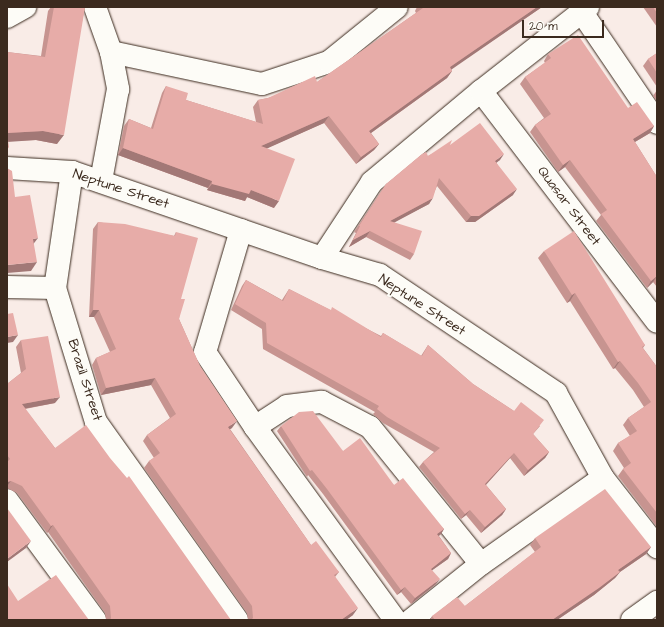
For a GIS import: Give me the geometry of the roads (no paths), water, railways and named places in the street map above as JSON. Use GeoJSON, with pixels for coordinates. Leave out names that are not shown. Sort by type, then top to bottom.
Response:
{"type":"FeatureCollection","features":[{"type":"Feature","properties":{"kind":"street"},"geometry":{"type":"LineString","coordinates":[[7,17],[25,7]]}},
{"type":"Feature","properties":{"kind":"street"},"geometry":{"type":"LineString","coordinates":[[95,7],[111,52],[118,89],[101,181]]}},
{"type":"Feature","properties":{"kind":"street"},"geometry":{"type":"LineString","coordinates":[[111,52],[262,84],[329,62],[396,7]]}},
{"type":"Feature","properties":{"kind":"street"},"geometry":{"type":"LineString","coordinates":[[322,258],[372,182],[481,91],[584,9],[657,123]]}},
{"type":"Feature","properties":{"kind":"street","name":"Quasar Street"},"geometry":{"type":"LineString","coordinates":[[481,91],[657,322]]}},
{"type":"Feature","properties":{"kind":"street","name":"Neptune Street"},"geometry":{"type":"LineString","coordinates":[[7,168],[72,172],[322,258],[380,275],[556,393],[603,478],[657,547]]}},
{"type":"Feature","properties":{"kind":"street","name":"Brazil Street"},"geometry":{"type":"LineString","coordinates":[[72,172],[55,288],[96,422],[237,620]]}},
{"type":"Feature","properties":{"kind":"street"},"geometry":{"type":"LineString","coordinates":[[241,230],[205,352],[255,427],[395,620]]}},
{"type":"Feature","properties":{"kind":"street"},"geometry":{"type":"LineString","coordinates":[[7,286],[55,288]]}},
{"type":"Feature","properties":{"kind":"street"},"geometry":{"type":"LineString","coordinates":[[255,427],[287,406],[322,402],[370,427],[481,564]]}},
{"type":"Feature","properties":{"kind":"street"},"geometry":{"type":"LineString","coordinates":[[411,620],[481,564],[603,478]]}},
{"type":"Feature","properties":{"kind":"street"},"geometry":{"type":"LineString","coordinates":[[7,500],[95,620]]}},
{"type":"Feature","properties":{"kind":"street"},"geometry":{"type":"LineString","coordinates":[[632,620],[657,602]]}}]}
